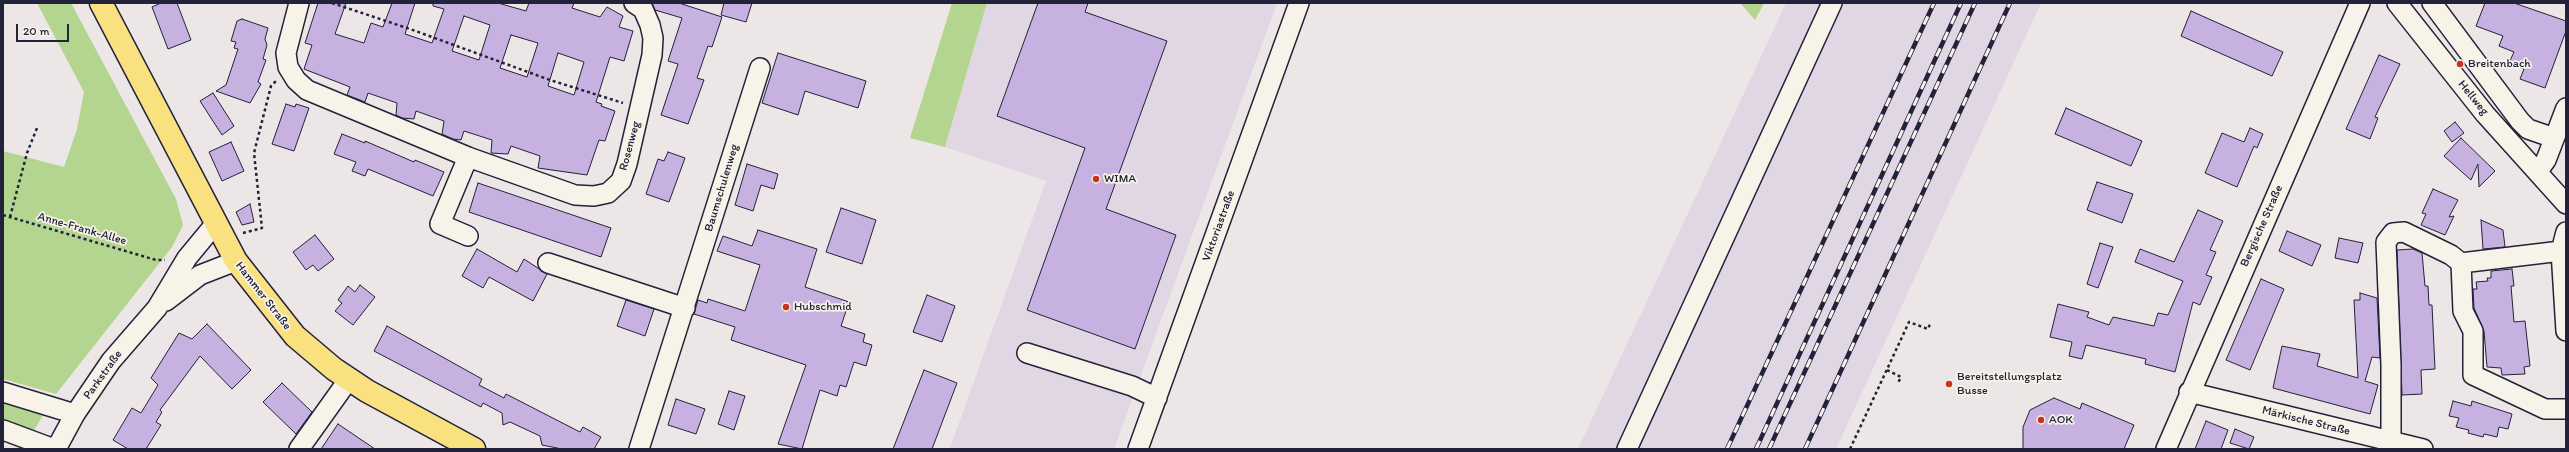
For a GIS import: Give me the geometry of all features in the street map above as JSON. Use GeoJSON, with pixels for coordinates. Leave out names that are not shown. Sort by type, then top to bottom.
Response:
{"type":"FeatureCollection","features":[{"type":"Feature","properties":{"kind":"main road","name":"Hammer Straße"},"geometry":{"type":"LineString","coordinates":[[101,3],[236,261],[295,336],[366,391],[474,449]]}},
{"type":"Feature","properties":{"kind":"street"},"geometry":{"type":"LineString","coordinates":[[288,67],[286,52],[299,3]]}},
{"type":"Feature","properties":{"kind":"street","name":"Rosenweg"},"geometry":{"type":"LineString","coordinates":[[288,67],[296,80],[307,90],[468,157],[575,195],[594,196],[608,193],[621,181],[627,164],[640,108],[653,38],[643,9],[634,3]]}},
{"type":"Feature","properties":{"kind":"street","name":"Viktoriastraße"},"geometry":{"type":"LineString","coordinates":[[1138,449],[1298,3]]}},
{"type":"Feature","properties":{"kind":"street"},"geometry":{"type":"LineString","coordinates":[[1627,449],[1832,3]]}},
{"type":"Feature","properties":{"kind":"street","name":"Bergische Straße"},"geometry":{"type":"LineString","coordinates":[[2166,449],[2360,3]]}},
{"type":"Feature","properties":{"kind":"street","name":"Hellweg"},"geometry":{"type":"LineString","coordinates":[[2397,3],[2485,114],[2538,171],[2566,204]]}},
{"type":"Feature","properties":{"kind":"street","name":"Hellweg"},"geometry":{"type":"LineString","coordinates":[[2432,3],[2520,121],[2528,129],[2554,138]]}},
{"type":"Feature","properties":{"kind":"street","name":"Baumschulenweg"},"geometry":{"type":"LineString","coordinates":[[639,449],[760,68]]}},
{"type":"Feature","properties":{"kind":"street"},"geometry":{"type":"LineString","coordinates":[[2538,171],[2546,160],[2566,108]]}},
{"type":"Feature","properties":{"kind":"street"},"geometry":{"type":"LineString","coordinates":[[468,157],[440,224],[468,236]]}},
{"type":"Feature","properties":{"kind":"street","name":"Parkstraße"},"geometry":{"type":"LineString","coordinates":[[55,449],[75,414],[111,361],[157,308],[187,258],[216,223]]}},
{"type":"Feature","properties":{"kind":"street"},"geometry":{"type":"LineString","coordinates":[[2391,441],[2391,365],[2386,242],[2393,233],[2404,232],[2451,255],[2461,263],[2561,251]]}},
{"type":"Feature","properties":{"kind":"street"},"geometry":{"type":"LineString","coordinates":[[2566,232],[2561,251],[2566,331]]}},
{"type":"Feature","properties":{"kind":"street","name":"Parkstraße"},"geometry":{"type":"LineString","coordinates":[[157,308],[200,275],[236,261]]}},
{"type":"Feature","properties":{"kind":"street"},"geometry":{"type":"LineString","coordinates":[[548,263],[685,308]]}},
{"type":"Feature","properties":{"kind":"street"},"geometry":{"type":"LineString","coordinates":[[2461,263],[2463,311],[2473,331],[2473,375],[2545,409],[2566,409]]}},
{"type":"Feature","properties":{"kind":"street"},"geometry":{"type":"LineString","coordinates":[[1027,353],[1132,386],[1157,398]]}},
{"type":"Feature","properties":{"kind":"street"},"geometry":{"type":"LineString","coordinates":[[299,449],[349,379]]}},
{"type":"Feature","properties":{"kind":"street"},"geometry":{"type":"LineString","coordinates":[[3,392],[75,414]]}},
{"type":"Feature","properties":{"kind":"street","name":"Märkische Straße"},"geometry":{"type":"LineString","coordinates":[[2190,392],[2424,449]]}},
{"type":"Feature","properties":{"kind":"street"},"geometry":{"type":"LineString","coordinates":[[3,430],[55,449]]}},
{"type":"Feature","properties":{"kind":"path"},"geometry":{"type":"LineString","coordinates":[[332,3],[410,29],[550,80],[640,108]]}},
{"type":"Feature","properties":{"kind":"path"},"geometry":{"type":"LineString","coordinates":[[243,233],[262,228],[254,153],[271,86],[288,67]]}},
{"type":"Feature","properties":{"kind":"path"},"geometry":{"type":"LineString","coordinates":[[10,217],[27,153],[37,128]]}},
{"type":"Feature","properties":{"kind":"path","name":"Anne-Frank-Allee"},"geometry":{"type":"LineString","coordinates":[[3,215],[156,260]]}},
{"type":"Feature","properties":{"kind":"path"},"geometry":{"type":"LineString","coordinates":[[1850,449],[1909,322],[1928,329],[1930,324]]}},
{"type":"Feature","properties":{"kind":"path"},"geometry":{"type":"LineString","coordinates":[[1887,370],[1901,377],[1898,383]]}},
{"type":"Feature","properties":{"kind":"shaded area"},"geometry":{"type":"Polygon","coordinates":[[[987,3],[1277,3],[1114,449],[950,448],[1046,181],[945,147],[987,3]]]}},
{"type":"Feature","properties":{"kind":"shaded area"},"geometry":{"type":"Polygon","coordinates":[[[1786,3],[2041,3],[1836,449],[1578,449],[1786,3]]]}},
{"type":"Feature","properties":{"kind":"green space"},"geometry":{"type":"Polygon","coordinates":[[[37,3],[71,3],[176,199],[183,225],[172,247],[56,394],[3,379],[3,151],[64,167],[77,129],[84,92],[37,3]]]}},
{"type":"Feature","properties":{"kind":"green space"},"geometry":{"type":"Polygon","coordinates":[[[952,3],[987,3],[945,147],[910,138],[952,3]]]}},
{"type":"Feature","properties":{"kind":"green space"},"geometry":{"type":"Polygon","coordinates":[[[1740,3],[1764,3],[1755,20],[1740,3]]]}},
{"type":"Feature","properties":{"kind":"green space"},"geometry":{"type":"Polygon","coordinates":[[[3,399],[45,412],[33,432],[3,423],[3,399]]]}},
{"type":"Feature","properties":{"kind":"building"},"geometry":{"type":"Polygon","coordinates":[[[161,3],[177,3],[191,40],[168,49],[152,7],[161,3]]]}},
{"type":"Feature","properties":{"kind":"building"},"geometry":{"type":"Polygon","coordinates":[[[318,3],[346,3],[335,34],[364,43],[371,23],[383,27],[392,3],[415,3],[405,34],[432,43],[444,9],[433,6],[433,3],[498,3],[526,11],[529,3],[574,3],[572,8],[600,17],[607,7],[623,16],[619,27],[633,31],[624,61],[610,57],[596,102],[602,104],[601,106],[615,111],[605,141],[599,140],[587,175],[538,168],[540,156],[511,146],[508,154],[491,153],[492,140],[464,131],[461,140],[453,139],[442,134],[444,121],[416,111],[414,119],[402,118],[396,115],[397,103],[368,93],[365,102],[347,95],[350,87],[304,69],[312,45],[305,43],[318,3]],[[464,16],[452,51],[479,60],[490,25],[464,16]],[[511,35],[500,68],[527,77],[538,43],[511,35]],[[558,53],[548,86],[574,95],[584,62],[558,53]]]}},
{"type":"Feature","properties":{"kind":"building"},"geometry":{"type":"Polygon","coordinates":[[[652,3],[679,3],[722,17],[712,47],[708,46],[697,78],[704,80],[688,124],[661,115],[678,64],[668,61],[682,18],[655,10],[652,3]]]}},
{"type":"Feature","properties":{"kind":"building"},"geometry":{"type":"Polygon","coordinates":[[[724,3],[752,3],[746,22],[721,15],[724,3]]]}},
{"type":"Feature","properties":{"kind":"building","name":"WIMA"},"geometry":{"type":"Polygon","coordinates":[[[1038,3],[1088,3],[1085,12],[1167,41],[1106,209],[1176,235],[1135,349],[1027,310],[1085,148],[997,116],[1038,3]]]}},
{"type":"Feature","properties":{"kind":"building"},"geometry":{"type":"Polygon","coordinates":[[[2485,3],[2514,3],[2566,21],[2566,31],[2545,88],[2520,79],[2524,69],[2509,63],[2514,52],[2499,46],[2503,36],[2476,26],[2485,3]]]}},
{"type":"Feature","properties":{"kind":"building"},"geometry":{"type":"Polygon","coordinates":[[[2191,11],[2283,52],[2272,76],[2181,36],[2191,11]]]}},
{"type":"Feature","properties":{"kind":"building"},"geometry":{"type":"Polygon","coordinates":[[[242,19],[268,28],[265,39],[267,45],[263,59],[266,60],[258,82],[261,84],[250,103],[216,91],[226,85],[238,49],[234,48],[236,42],[231,41],[237,21],[242,19]]]}},
{"type":"Feature","properties":{"kind":"building"},"geometry":{"type":"Polygon","coordinates":[[[778,53],[866,81],[858,108],[805,91],[798,115],[762,103],[778,53]]]}},
{"type":"Feature","properties":{"kind":"building"},"geometry":{"type":"Polygon","coordinates":[[[2379,55],[2400,64],[2375,117],[2378,118],[2370,139],[2346,129],[2379,55]]]}},
{"type":"Feature","properties":{"kind":"building"},"geometry":{"type":"Polygon","coordinates":[[[213,93],[234,126],[222,135],[200,101],[213,93]]]}},
{"type":"Feature","properties":{"kind":"building"},"geometry":{"type":"Polygon","coordinates":[[[286,104],[295,107],[296,104],[309,108],[294,151],[272,144],[286,104]]]}},
{"type":"Feature","properties":{"kind":"building"},"geometry":{"type":"Polygon","coordinates":[[[2066,108],[2142,141],[2131,166],[2055,134],[2066,108]]]}},
{"type":"Feature","properties":{"kind":"building"},"geometry":{"type":"Polygon","coordinates":[[[2455,122],[2464,133],[2452,142],[2444,131],[2455,122]]]}},
{"type":"Feature","properties":{"kind":"building"},"geometry":{"type":"Polygon","coordinates":[[[2250,128],[2263,134],[2257,148],[2254,146],[2237,187],[2205,173],[2222,133],[2244,142],[2250,128]]]}},
{"type":"Feature","properties":{"kind":"building"},"geometry":{"type":"Polygon","coordinates":[[[342,134],[365,143],[365,141],[414,162],[415,160],[444,172],[433,196],[368,169],[365,176],[352,171],[356,162],[334,154],[342,134]]]}},
{"type":"Feature","properties":{"kind":"building"},"geometry":{"type":"Polygon","coordinates":[[[2461,138],[2495,171],[2479,187],[2478,164],[2471,180],[2444,156],[2461,138]]]}},
{"type":"Feature","properties":{"kind":"building"},"geometry":{"type":"Polygon","coordinates":[[[231,142],[244,171],[222,181],[209,152],[231,142]]]}},
{"type":"Feature","properties":{"kind":"building"},"geometry":{"type":"Polygon","coordinates":[[[668,152],[685,158],[669,202],[646,194],[658,159],[664,161],[668,152]]]}},
{"type":"Feature","properties":{"kind":"building"},"geometry":{"type":"Polygon","coordinates":[[[747,164],[778,174],[774,189],[761,185],[753,211],[735,205],[747,164]]]}},
{"type":"Feature","properties":{"kind":"building"},"geometry":{"type":"Polygon","coordinates":[[[2097,182],[2133,194],[2122,223],[2087,210],[2097,182]]]}},
{"type":"Feature","properties":{"kind":"building"},"geometry":{"type":"Polygon","coordinates":[[[478,183],[611,228],[601,257],[469,212],[478,183]]]}},
{"type":"Feature","properties":{"kind":"building"},"geometry":{"type":"Polygon","coordinates":[[[2433,189],[2458,200],[2449,217],[2454,216],[2445,235],[2421,225],[2426,214],[2422,213],[2433,189]]]}},
{"type":"Feature","properties":{"kind":"building"},"geometry":{"type":"Polygon","coordinates":[[[250,204],[254,222],[242,225],[236,212],[250,204]]]}},
{"type":"Feature","properties":{"kind":"building"},"geometry":{"type":"Polygon","coordinates":[[[841,208],[876,220],[862,264],[826,252],[841,208]]]}},
{"type":"Feature","properties":{"kind":"building"},"geometry":{"type":"Polygon","coordinates":[[[2198,210],[2223,221],[2210,250],[2216,252],[2206,275],[2212,277],[2200,305],[2193,302],[2175,372],[2145,364],[2146,359],[2086,345],[2082,359],[2069,356],[2072,342],[2050,337],[2058,304],[2089,312],[2087,317],[2109,325],[2113,317],[2154,326],[2158,313],[2168,315],[2183,281],[2135,262],[2140,249],[2174,262],[2198,210]]]}},
{"type":"Feature","properties":{"kind":"building"},"geometry":{"type":"Polygon","coordinates":[[[2481,220],[2503,230],[2505,247],[2483,249],[2481,220]]]}},
{"type":"Feature","properties":{"kind":"building"},"geometry":{"type":"Polygon","coordinates":[[[758,230],[817,249],[805,287],[849,302],[841,326],[865,334],[863,342],[872,345],[866,366],[854,362],[846,387],[840,385],[837,396],[820,390],[802,449],[778,444],[806,365],[731,340],[735,327],[694,314],[698,300],[707,303],[708,299],[745,311],[760,265],[717,251],[723,236],[752,246],[758,230]]]}},
{"type":"Feature","properties":{"kind":"building"},"geometry":{"type":"Polygon","coordinates":[[[2287,231],[2321,245],[2312,266],[2279,251],[2287,231]]]}},
{"type":"Feature","properties":{"kind":"building"},"geometry":{"type":"Polygon","coordinates":[[[315,235],[334,259],[318,271],[313,265],[306,270],[293,252],[315,235]]]}},
{"type":"Feature","properties":{"kind":"building"},"geometry":{"type":"Polygon","coordinates":[[[2339,238],[2363,243],[2358,263],[2335,258],[2339,238]]]}},
{"type":"Feature","properties":{"kind":"building"},"geometry":{"type":"Polygon","coordinates":[[[2100,243],[2113,247],[2098,288],[2087,284],[2100,243]]]}},
{"type":"Feature","properties":{"kind":"building"},"geometry":{"type":"Polygon","coordinates":[[[477,249],[517,272],[524,259],[547,274],[533,301],[489,277],[483,288],[462,276],[477,249]]]}},
{"type":"Feature","properties":{"kind":"building"},"geometry":{"type":"Polygon","coordinates":[[[2413,249],[2422,253],[2425,286],[2428,286],[2429,305],[2432,305],[2435,369],[2421,370],[2422,394],[2402,395],[2397,250],[2413,249]]]}},
{"type":"Feature","properties":{"kind":"building"},"geometry":{"type":"Polygon","coordinates":[[[2512,269],[2514,286],[2511,286],[2514,322],[2525,321],[2530,366],[2524,367],[2525,374],[2502,375],[2501,368],[2487,367],[2484,331],[2474,308],[2473,289],[2477,289],[2476,282],[2488,281],[2487,278],[2491,278],[2491,271],[2512,269]]]}},
{"type":"Feature","properties":{"kind":"building"},"geometry":{"type":"Polygon","coordinates":[[[2261,279],[2284,289],[2250,370],[2226,360],[2261,279]]]}},
{"type":"Feature","properties":{"kind":"building"},"geometry":{"type":"Polygon","coordinates":[[[360,285],[375,297],[353,325],[335,311],[342,303],[338,300],[348,286],[355,292],[360,285]]]}},
{"type":"Feature","properties":{"kind":"building"},"geometry":{"type":"Polygon","coordinates":[[[2360,293],[2377,298],[2380,358],[2372,357],[2365,381],[2378,385],[2370,414],[2273,388],[2282,346],[2320,354],[2317,366],[2358,378],[2354,300],[2360,300],[2360,293]]]}},
{"type":"Feature","properties":{"kind":"building"},"geometry":{"type":"Polygon","coordinates":[[[927,295],[955,306],[942,342],[913,332],[927,295]]]}},
{"type":"Feature","properties":{"kind":"building"},"geometry":{"type":"Polygon","coordinates":[[[626,300],[654,309],[645,336],[617,326],[626,300]]]}},
{"type":"Feature","properties":{"kind":"building"},"geometry":{"type":"Polygon","coordinates":[[[207,324],[251,370],[232,389],[200,356],[160,410],[162,412],[156,422],[161,425],[146,449],[128,449],[113,440],[132,408],[141,413],[158,385],[151,378],[179,333],[192,339],[207,324]]]}},
{"type":"Feature","properties":{"kind":"building"},"geometry":{"type":"Polygon","coordinates":[[[387,326],[482,379],[479,385],[504,398],[506,394],[580,432],[583,427],[601,437],[594,449],[562,449],[542,445],[540,436],[510,422],[503,425],[502,413],[483,403],[481,407],[374,351],[387,326]]]}},
{"type":"Feature","properties":{"kind":"building"},"geometry":{"type":"Polygon","coordinates":[[[924,370],[957,383],[932,449],[893,449],[924,370]]]}},
{"type":"Feature","properties":{"kind":"building"},"geometry":{"type":"Polygon","coordinates":[[[282,383],[312,412],[296,434],[263,402],[282,383]]]}},
{"type":"Feature","properties":{"kind":"building"},"geometry":{"type":"Polygon","coordinates":[[[729,391],[745,396],[734,430],[718,424],[729,391]]]}},
{"type":"Feature","properties":{"kind":"building"},"geometry":{"type":"Polygon","coordinates":[[[2054,398],[2080,409],[2082,403],[2134,425],[2124,449],[2023,449],[2023,427],[2030,410],[2054,398]]]}},
{"type":"Feature","properties":{"kind":"building"},"geometry":{"type":"Polygon","coordinates":[[[676,399],[705,409],[696,434],[668,425],[676,399]]]}},
{"type":"Feature","properties":{"kind":"building"},"geometry":{"type":"Polygon","coordinates":[[[2453,401],[2471,406],[2472,401],[2512,414],[2508,429],[2499,427],[2497,437],[2484,434],[2483,437],[2468,433],[2469,430],[2456,427],[2459,418],[2449,416],[2453,401]]]}},
{"type":"Feature","properties":{"kind":"building"},"geometry":{"type":"Polygon","coordinates":[[[2206,421],[2228,430],[2221,449],[2195,449],[2206,421]]]}},
{"type":"Feature","properties":{"kind":"building"},"geometry":{"type":"Polygon","coordinates":[[[338,424],[375,449],[321,449],[338,424]]]}},
{"type":"Feature","properties":{"kind":"building"},"geometry":{"type":"Polygon","coordinates":[[[2235,429],[2254,437],[2249,449],[2230,443],[2235,429]]]}},
{"type":"Feature","properties":{"kind":"railway"},"geometry":{"type":"LineString","coordinates":[[1727,449],[1934,3]]}},
{"type":"Feature","properties":{"kind":"railway"},"geometry":{"type":"LineString","coordinates":[[1756,449],[1961,3]]}},
{"type":"Feature","properties":{"kind":"railway"},"geometry":{"type":"LineString","coordinates":[[1769,449],[1975,3]]}},
{"type":"Feature","properties":{"kind":"railway"},"geometry":{"type":"LineString","coordinates":[[1805,449],[2010,3]]}},
{"type":"Feature","properties":{"kind":"place","name":"Breitenbach"},"geometry":{"type":"Point","coordinates":[2460,64]}},
{"type":"Feature","properties":{"kind":"place","name":"WIMA"},"geometry":{"type":"Point","coordinates":[1096,179]}},
{"type":"Feature","properties":{"kind":"place","name":"Hubschmid"},"geometry":{"type":"Point","coordinates":[786,307]}},
{"type":"Feature","properties":{"kind":"place","name":"Bereitstellungsplatz Busse"},"geometry":{"type":"Point","coordinates":[1949,384]}},
{"type":"Feature","properties":{"kind":"place","name":"AOK"},"geometry":{"type":"Point","coordinates":[2041,420]}}]}
